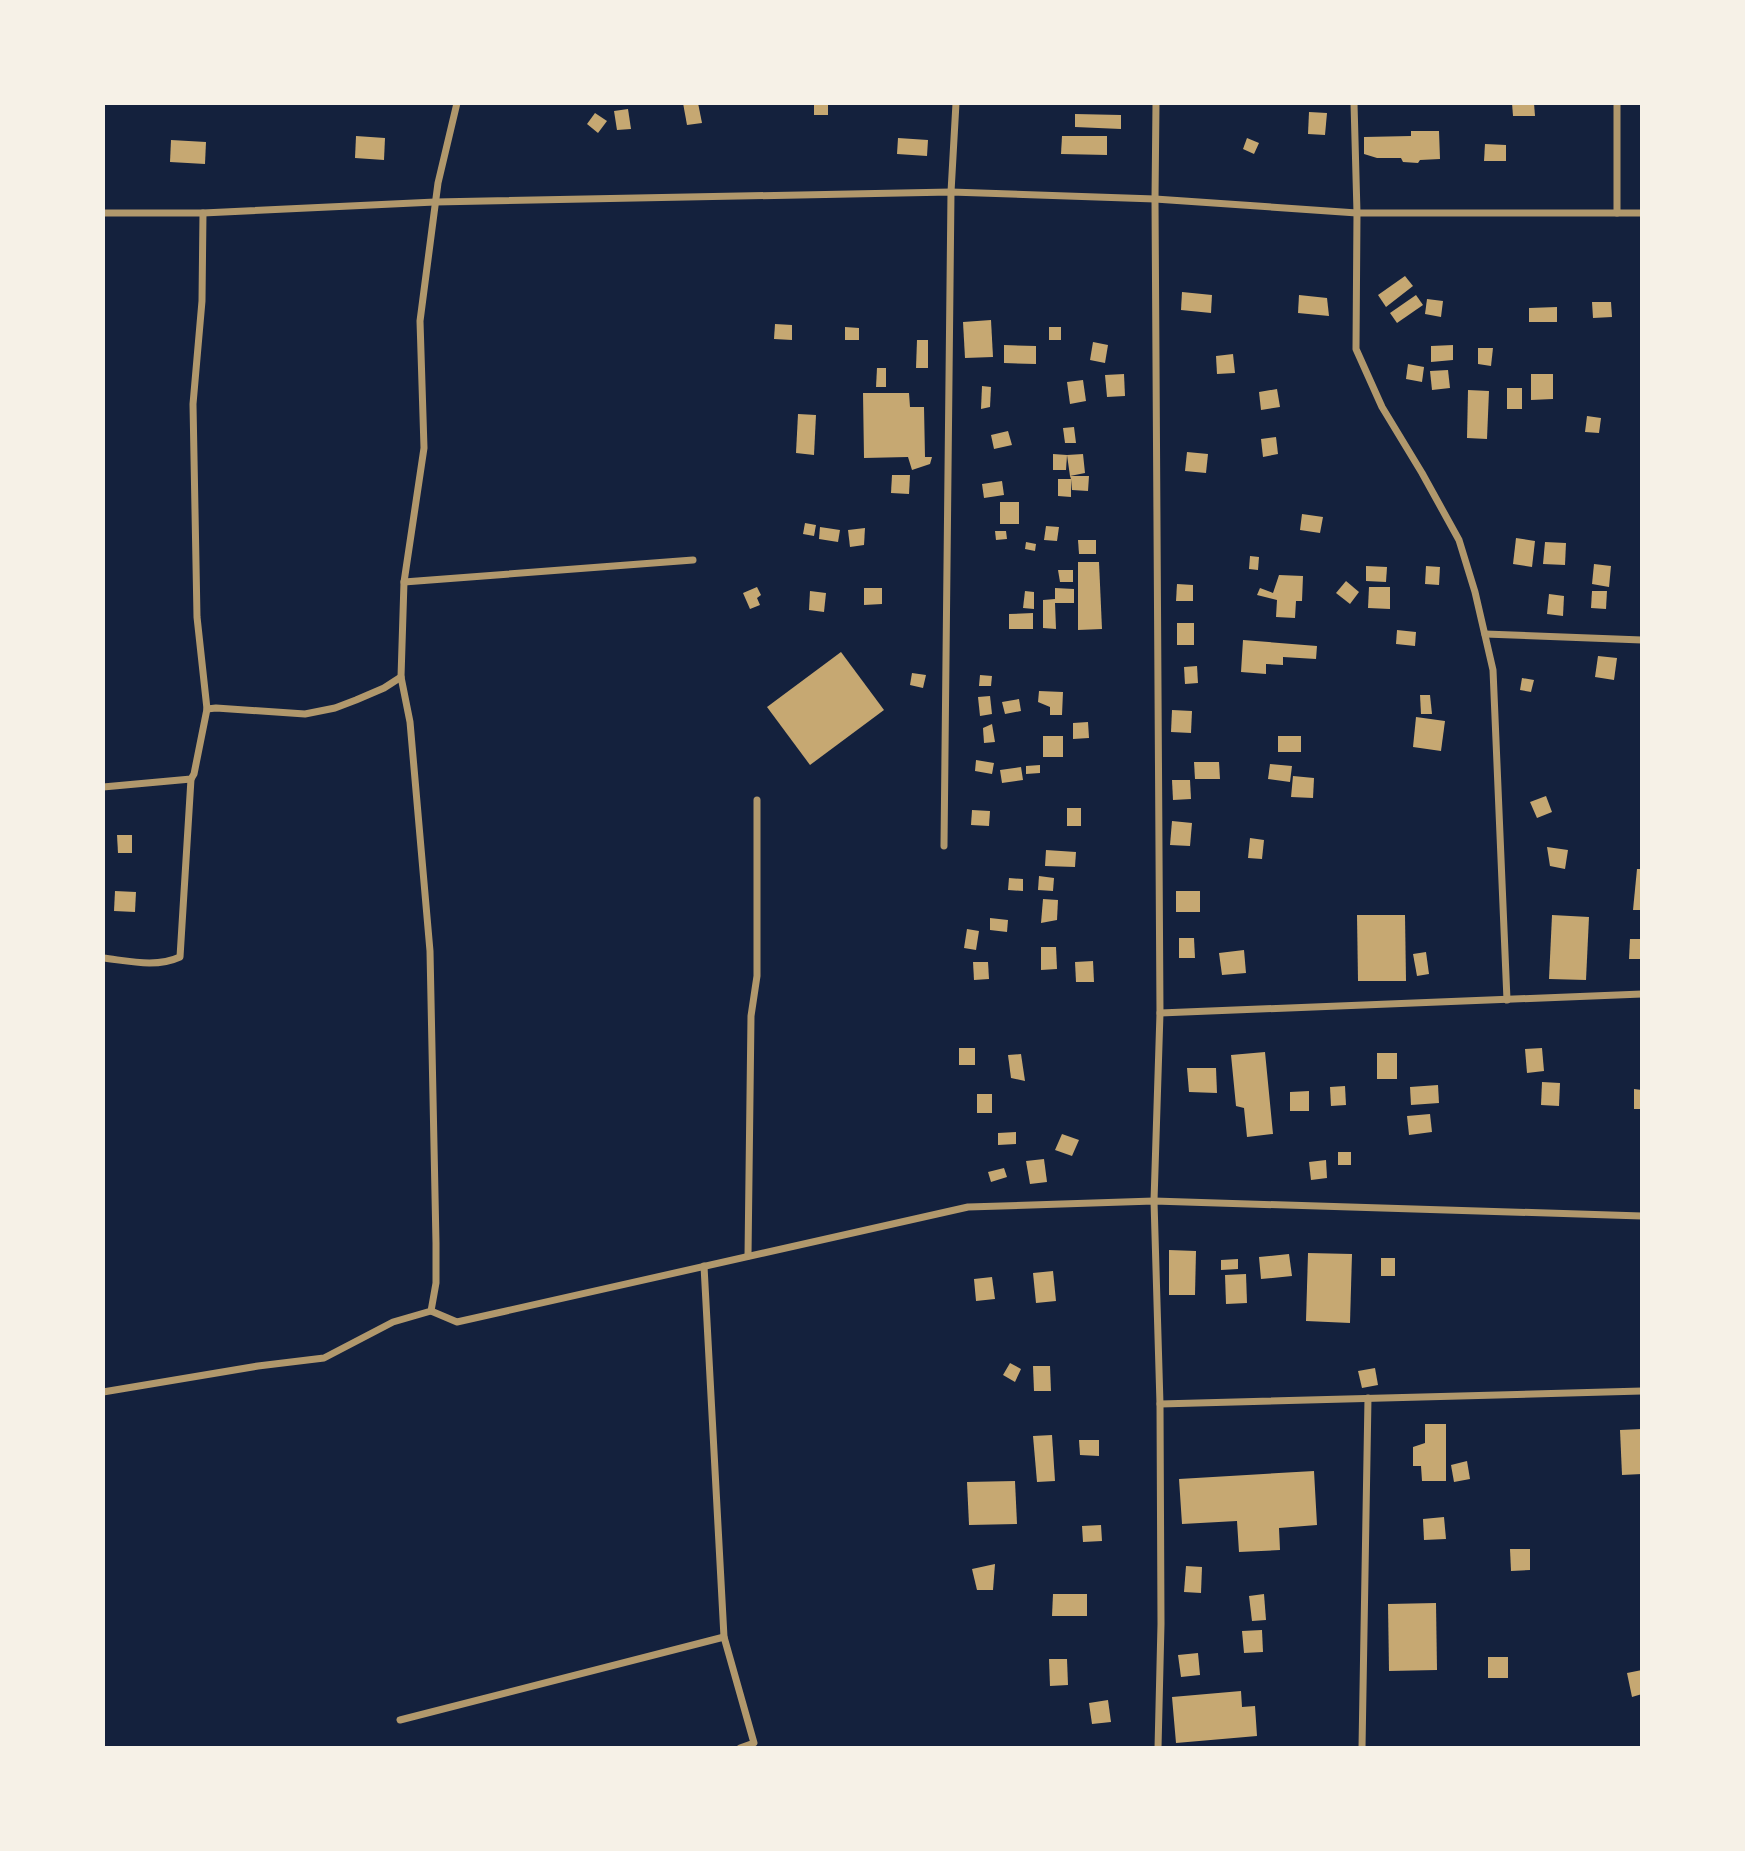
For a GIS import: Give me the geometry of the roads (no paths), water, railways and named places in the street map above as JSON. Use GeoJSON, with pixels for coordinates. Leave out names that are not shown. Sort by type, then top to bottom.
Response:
{"type":"FeatureCollection","features":[{"type":"Feature","properties":{"kind":"street"},"geometry":{"type":"LineString","coordinates":[[431,1311],[436,1283],[436,1243],[430,951],[410,722],[401,677],[404,582],[424,448],[420,321],[435,202],[457,103]]}},
{"type":"Feature","properties":{"kind":"street"},"geometry":{"type":"LineString","coordinates":[[944,846],[951,192],[957,103]]}},
{"type":"Feature","properties":{"kind":"street"},"geometry":{"type":"LineString","coordinates":[[1156,103],[1160,1013],[1154,1200],[1160,1404],[1161,1624],[1158,1748]]}},
{"type":"Feature","properties":{"kind":"street"},"geometry":{"type":"LineString","coordinates":[[1353,103],[1357,213],[1356,349],[1382,407],[1459,540],[1475,592],[1493,670],[1507,1000]]}},
{"type":"Feature","properties":{"kind":"street"},"geometry":{"type":"LineString","coordinates":[[1617,103],[1617,213]]}},
{"type":"Feature","properties":{"kind":"street"},"geometry":{"type":"LineString","coordinates":[[103,213],[203,213],[435,202],[951,192],[1155,199],[1357,213],[1642,213]]}},
{"type":"Feature","properties":{"kind":"street"},"geometry":{"type":"LineString","coordinates":[[103,958],[148,964],[169,963],[180,957],[191,779],[207,709],[197,617],[193,404],[202,301],[203,213]]}},
{"type":"Feature","properties":{"kind":"street"},"geometry":{"type":"LineString","coordinates":[[404,582],[693,560]]}},
{"type":"Feature","properties":{"kind":"street"},"geometry":{"type":"LineString","coordinates":[[1485,634],[1642,640]]}},
{"type":"Feature","properties":{"kind":"street"},"geometry":{"type":"LineString","coordinates":[[207,709],[305,714],[356,701],[401,677]]}},
{"type":"Feature","properties":{"kind":"street"},"geometry":{"type":"LineString","coordinates":[[103,786],[191,779]]}},
{"type":"Feature","properties":{"kind":"street"},"geometry":{"type":"LineString","coordinates":[[748,1256],[751,1016],[757,976],[757,800]]}},
{"type":"Feature","properties":{"kind":"street"},"geometry":{"type":"LineString","coordinates":[[1160,1013],[1642,994]]}},
{"type":"Feature","properties":{"kind":"street"},"geometry":{"type":"LineString","coordinates":[[103,1392],[258,1366],[324,1358],[393,1322],[431,1311],[457,1322],[968,1207],[1154,1200],[1642,1216]]}},
{"type":"Feature","properties":{"kind":"street"},"geometry":{"type":"LineString","coordinates":[[705,1266],[724,1637],[754,1742],[740,1748]]}},
{"type":"Feature","properties":{"kind":"street"},"geometry":{"type":"LineString","coordinates":[[1160,1404],[1642,1391]]}},
{"type":"Feature","properties":{"kind":"street"},"geometry":{"type":"LineString","coordinates":[[1362,1748],[1368,1398]]}},
{"type":"Feature","properties":{"kind":"street"},"geometry":{"type":"LineString","coordinates":[[400,1720],[724,1637]]}}]}
